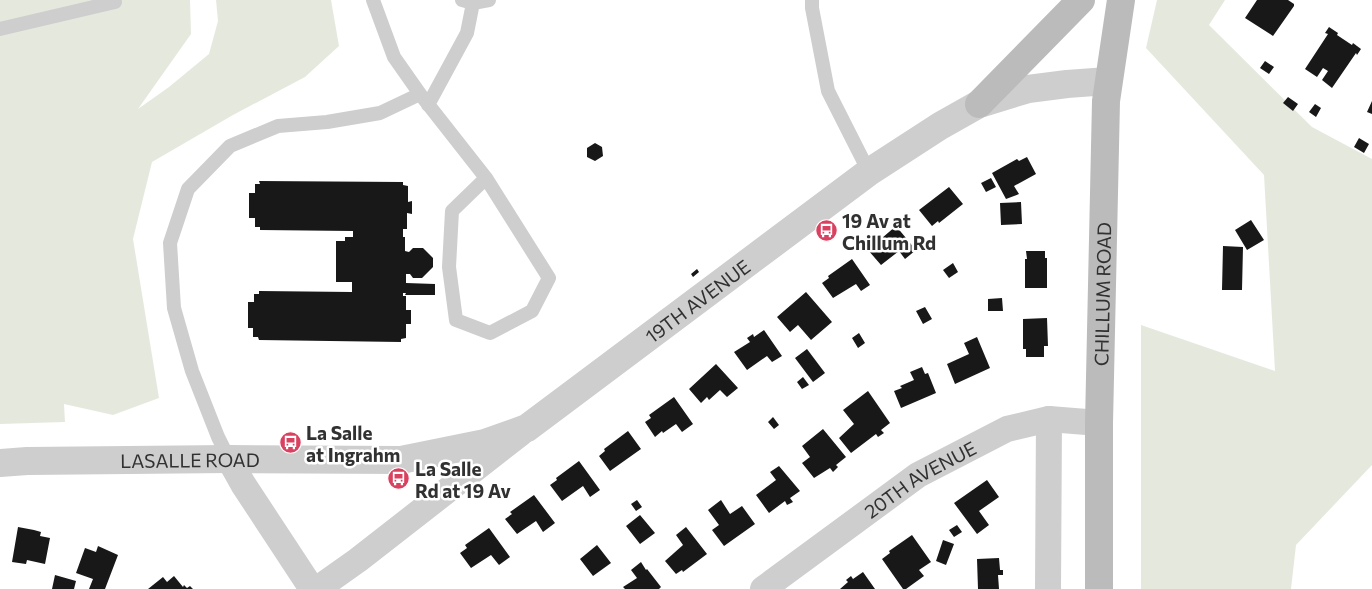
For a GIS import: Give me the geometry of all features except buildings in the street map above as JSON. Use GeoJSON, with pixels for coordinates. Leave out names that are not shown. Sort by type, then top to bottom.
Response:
{"type":"FeatureCollection","features":[{"type":"Feature","properties":{"kind":"main road"},"geometry":{"type":"LineString","coordinates":[[979,104],[1081,0]]}},
{"type":"Feature","properties":{"kind":"main road","name":"CHILLUM ROAD"},"geometry":{"type":"LineString","coordinates":[[1099,589],[1099,423],[1106,101],[1121,0]]}},
{"type":"Feature","properties":{"kind":"street","name":"19TH AVENUE"},"geometry":{"type":"LineString","coordinates":[[317,589],[358,560],[527,428],[869,172],[940,126],[979,104],[1028,89],[1108,80]]}},
{"type":"Feature","properties":{"kind":"street","name":"20TH AVENUE"},"geometry":{"type":"LineString","coordinates":[[763,589],[918,475],[1007,429],[1049,419],[1099,423]]}},
{"type":"Feature","properties":{"kind":"street"},"geometry":{"type":"LineString","coordinates":[[1048,589],[1049,419]]}},
{"type":"Feature","properties":{"kind":"street","name":"LASALLE ROAD"},"geometry":{"type":"LineString","coordinates":[[0,463],[27,461],[229,459],[400,460],[485,443],[527,428]]}},
{"type":"Feature","properties":{"kind":"street"},"geometry":{"type":"LineString","coordinates":[[229,459],[243,484],[312,589]]}},
{"type":"Feature","properties":{"kind":"lane"},"geometry":{"type":"LineString","coordinates":[[373,0],[394,57],[424,99],[486,178],[549,278],[532,311],[490,333],[456,320],[449,267],[452,211],[486,178]]}},
{"type":"Feature","properties":{"kind":"lane"},"geometry":{"type":"LineString","coordinates":[[229,459],[218,437],[192,370],[174,308],[170,243],[188,189],[230,146],[278,126],[327,122],[380,113],[424,99],[467,33],[467,2],[489,0]]}},
{"type":"Feature","properties":{"kind":"lane"},"geometry":{"type":"LineString","coordinates":[[812,0],[828,91],[869,172]]}},
{"type":"Feature","properties":{"kind":"lane"},"geometry":{"type":"LineString","coordinates":[[0,29],[115,2]]}},
{"type":"Feature","properties":{"kind":"shaded area"},"geometry":{"type":"Polygon","coordinates":[[[0,0],[190,0],[191,34],[138,109],[169,87],[209,54],[218,21],[216,0],[331,0],[339,46],[305,77],[233,115],[152,162],[133,239],[159,398],[113,415],[64,404],[65,422],[0,424],[0,0]]]}},
{"type":"Feature","properties":{"kind":"shaded area"},"geometry":{"type":"Polygon","coordinates":[[[1157,0],[1225,0],[1209,25],[1312,127],[1372,159],[1372,465],[1296,545],[1291,589],[1141,589],[1141,325],[1275,371],[1264,175],[1146,48],[1157,0]]]}},
{"type":"Feature","properties":{"kind":"place","name":"19 Av at Chillum Rd"},"geometry":{"type":"Point","coordinates":[826,231]}},
{"type":"Feature","properties":{"kind":"place","name":"La Salle at Ingrahm"},"geometry":{"type":"Point","coordinates":[290,443]}},
{"type":"Feature","properties":{"kind":"place","name":"La Salle Rd at 19 Av"},"geometry":{"type":"Point","coordinates":[399,479]}}]}
